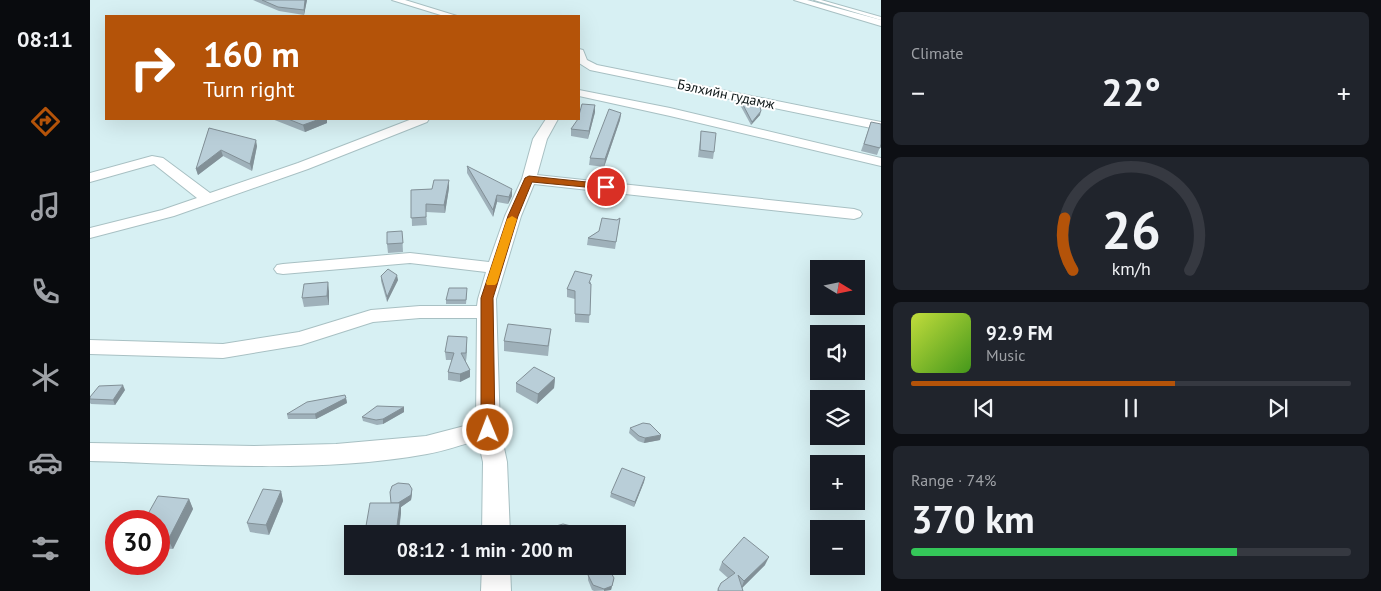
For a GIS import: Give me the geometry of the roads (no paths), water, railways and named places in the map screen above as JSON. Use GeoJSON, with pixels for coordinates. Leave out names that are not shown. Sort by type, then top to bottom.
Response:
{"type":"FeatureCollection","features":[{"type":"Feature","properties":{"kind":"street"},"geometry":{"type":"LineString","coordinates":[[396,0],[449,15]]}},
{"type":"Feature","properties":{"kind":"street"},"geometry":{"type":"LineString","coordinates":[[798,0],[881,23]]}},
{"type":"Feature","properties":{"kind":"street","name":"Бэлхийн гудамж"},"geometry":{"type":"LineString","coordinates":[[580,55],[583,62],[587,65],[881,126]]}},
{"type":"Feature","properties":{"kind":"street"},"geometry":{"type":"LineString","coordinates":[[585,86],[613,71]]}},
{"type":"Feature","properties":{"kind":"street"},"geometry":{"type":"LineString","coordinates":[[585,86],[670,112],[881,162]]}},
{"type":"Feature","properties":{"kind":"street"},"geometry":{"type":"LineString","coordinates":[[90,234],[168,213],[304,166],[420,120]]}},
{"type":"Feature","properties":{"kind":"street"},"geometry":{"type":"LineString","coordinates":[[496,525],[496,462],[488,430],[487,298],[513,216],[529,178],[540,139],[551,120]]}},
{"type":"Feature","properties":{"kind":"street"},"geometry":{"type":"LineString","coordinates":[[90,178],[152,160],[158,161],[208,199]]}},
{"type":"Feature","properties":{"kind":"street"},"geometry":{"type":"LineString","coordinates":[[529,178],[854,214]]}},
{"type":"Feature","properties":{"kind":"street"},"geometry":{"type":"LineString","coordinates":[[283,269],[410,258],[495,268]]}},
{"type":"Feature","properties":{"kind":"street"},"geometry":{"type":"LineString","coordinates":[[90,347],[223,351],[301,338],[371,316],[420,312],[487,312]]}},
{"type":"Feature","properties":{"kind":"street"},"geometry":{"type":"LineString","coordinates":[[90,452],[268,455],[352,452],[420,446],[488,430]]}},
{"type":"Feature","properties":{"kind":"street"},"geometry":{"type":"LineString","coordinates":[[496,575],[496,591]]}},
{"type":"Feature","properties":{"kind":"lane"},"geometry":{"type":"LineString","coordinates":[[816,0],[881,19]]}}]}
